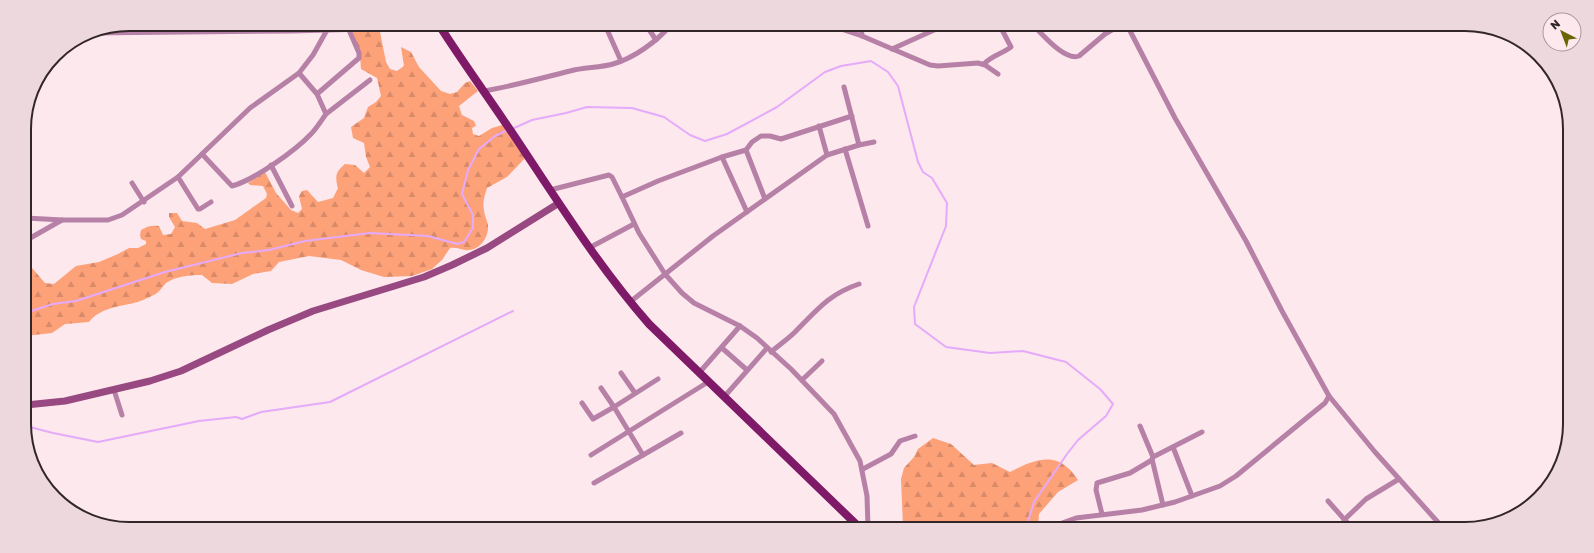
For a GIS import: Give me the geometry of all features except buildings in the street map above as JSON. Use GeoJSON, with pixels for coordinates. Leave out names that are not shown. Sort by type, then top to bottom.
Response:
{"type":"FeatureCollection","features":[{"type":"Feature","properties":{"kind":"main road"},"geometry":{"type":"LineString","coordinates":[[444,31],[589,248],[630,302],[649,324],[853,522]]}},
{"type":"Feature","properties":{"kind":"street"},"geometry":{"type":"LineString","coordinates":[[107,34],[267,31]]}},
{"type":"Feature","properties":{"kind":"street"},"geometry":{"type":"LineString","coordinates":[[31,218],[108,220],[122,216],[178,177],[250,108],[300,73],[313,55],[326,31]]}},
{"type":"Feature","properties":{"kind":"street"},"geometry":{"type":"LineString","coordinates":[[317,94],[358,58],[359,53],[349,31]]}},
{"type":"Feature","properties":{"kind":"street"},"geometry":{"type":"LineString","coordinates":[[608,31],[620,61]]}},
{"type":"Feature","properties":{"kind":"street"},"geometry":{"type":"LineString","coordinates":[[650,31],[656,40]]}},
{"type":"Feature","properties":{"kind":"street"},"geometry":{"type":"LineString","coordinates":[[484,91],[581,68],[612,64],[656,40],[666,31]]}},
{"type":"Feature","properties":{"kind":"street"},"geometry":{"type":"LineString","coordinates":[[847,31],[930,65],[938,66],[978,63],[984,64],[998,74]]}},
{"type":"Feature","properties":{"kind":"street"},"geometry":{"type":"LineString","coordinates":[[862,31],[862,36]]}},
{"type":"Feature","properties":{"kind":"street"},"geometry":{"type":"LineString","coordinates":[[892,49],[932,31]]}},
{"type":"Feature","properties":{"kind":"street"},"geometry":{"type":"LineString","coordinates":[[984,64],[995,55],[1000,54],[1010,47],[1002,31]]}},
{"type":"Feature","properties":{"kind":"street"},"geometry":{"type":"LineString","coordinates":[[1040,31],[1066,55],[1075,57],[1079,56],[1110,31]]}},
{"type":"Feature","properties":{"kind":"street"},"geometry":{"type":"LineString","coordinates":[[1130,31],[1175,118],[1246,241],[1282,311],[1329,396],[1399,479],[1438,522]]}},
{"type":"Feature","properties":{"kind":"street"},"geometry":{"type":"LineString","coordinates":[[300,73],[317,94],[326,114]]}},
{"type":"Feature","properties":{"kind":"street"},"geometry":{"type":"LineString","coordinates":[[202,154],[232,186],[251,178],[271,166],[311,134],[326,114],[370,80]]}},
{"type":"Feature","properties":{"kind":"street"},"geometry":{"type":"LineString","coordinates":[[844,87],[859,145]]}},
{"type":"Feature","properties":{"kind":"street"},"geometry":{"type":"LineString","coordinates":[[622,197],[658,181],[722,157],[746,150],[752,142],[761,136],[770,136],[781,139],[852,116]]}},
{"type":"Feature","properties":{"kind":"street"},"geometry":{"type":"LineString","coordinates":[[819,126],[828,155]]}},
{"type":"Feature","properties":{"kind":"street"},"geometry":{"type":"LineString","coordinates":[[630,302],[765,198],[828,155],[874,142]]}},
{"type":"Feature","properties":{"kind":"street"},"geometry":{"type":"LineString","coordinates":[[845,149],[868,226]]}},
{"type":"Feature","properties":{"kind":"street"},"geometry":{"type":"LineString","coordinates":[[746,150],[765,198]]}},
{"type":"Feature","properties":{"kind":"street"},"geometry":{"type":"LineString","coordinates":[[722,157],[747,212]]}},
{"type":"Feature","properties":{"kind":"street"},"geometry":{"type":"LineString","coordinates":[[271,166],[292,206]]}},
{"type":"Feature","properties":{"kind":"street"},"geometry":{"type":"LineString","coordinates":[[550,190],[609,176],[612,177],[634,224],[665,274],[682,293],[694,303],[740,326],[757,338],[766,348],[791,369],[834,414],[863,469],[867,496],[868,522]]}},
{"type":"Feature","properties":{"kind":"street"},"geometry":{"type":"LineString","coordinates":[[178,177],[198,209],[211,202]]}},
{"type":"Feature","properties":{"kind":"street"},"geometry":{"type":"LineString","coordinates":[[132,183],[144,202]]}},
{"type":"Feature","properties":{"kind":"street"},"geometry":{"type":"LineString","coordinates":[[31,404],[65,401],[114,390],[181,371],[268,330],[313,311],[424,278],[487,248],[559,203]]}},
{"type":"Feature","properties":{"kind":"street"},"geometry":{"type":"LineString","coordinates":[[31,238],[63,220]]}},
{"type":"Feature","properties":{"kind":"street"},"geometry":{"type":"LineString","coordinates":[[589,248],[634,224]]}},
{"type":"Feature","properties":{"kind":"street"},"geometry":{"type":"LineString","coordinates":[[771,352],[787,339],[823,304],[841,291],[860,284]]}},
{"type":"Feature","properties":{"kind":"street"},"geometry":{"type":"LineString","coordinates":[[699,373],[740,326]]}},
{"type":"Feature","properties":{"kind":"street"},"geometry":{"type":"LineString","coordinates":[[722,348],[747,370]]}},
{"type":"Feature","properties":{"kind":"street"},"geometry":{"type":"LineString","coordinates":[[724,397],[766,348]]}},
{"type":"Feature","properties":{"kind":"street"},"geometry":{"type":"LineString","coordinates":[[802,380],[822,361]]}},
{"type":"Feature","properties":{"kind":"street"},"geometry":{"type":"LineString","coordinates":[[620,372],[635,393]]}},
{"type":"Feature","properties":{"kind":"street"},"geometry":{"type":"LineString","coordinates":[[582,404],[593,419],[658,379]]}},
{"type":"Feature","properties":{"kind":"street"},"geometry":{"type":"LineString","coordinates":[[591,455],[708,382]]}},
{"type":"Feature","properties":{"kind":"street"},"geometry":{"type":"LineString","coordinates":[[601,388],[630,432],[643,455]]}},
{"type":"Feature","properties":{"kind":"street"},"geometry":{"type":"LineString","coordinates":[[114,390],[122,416]]}},
{"type":"Feature","properties":{"kind":"street"},"geometry":{"type":"LineString","coordinates":[[1065,522],[1076,518],[1142,510],[1163,505],[1220,486],[1236,476],[1323,405],[1328,400],[1329,396]]}},
{"type":"Feature","properties":{"kind":"street"},"geometry":{"type":"LineString","coordinates":[[1140,426],[1153,458],[1163,505]]}},
{"type":"Feature","properties":{"kind":"street"},"geometry":{"type":"LineString","coordinates":[[1102,514],[1096,490],[1097,483],[1130,473],[1153,458],[1202,432]]}},
{"type":"Feature","properties":{"kind":"street"},"geometry":{"type":"LineString","coordinates":[[594,483],[681,433]]}},
{"type":"Feature","properties":{"kind":"street"},"geometry":{"type":"LineString","coordinates":[[863,469],[891,454],[900,442],[915,436]]}},
{"type":"Feature","properties":{"kind":"street"},"geometry":{"type":"LineString","coordinates":[[1173,447],[1192,496]]}},
{"type":"Feature","properties":{"kind":"street"},"geometry":{"type":"LineString","coordinates":[[1328,501],[1344,520],[1366,499],[1399,479]]}},
{"type":"Feature","properties":{"kind":"green space"},"geometry":{"type":"Polygon","coordinates":[[[352,31],[380,32],[386,62],[390,69],[397,71],[404,66],[401,47],[411,52],[419,67],[441,91],[450,94],[457,92],[465,83],[470,81],[478,91],[459,106],[462,115],[474,121],[476,126],[472,128],[473,134],[479,136],[492,128],[506,124],[527,156],[507,177],[487,188],[483,204],[488,229],[486,237],[481,245],[469,250],[450,248],[442,260],[432,269],[412,276],[384,277],[361,270],[341,260],[309,256],[279,262],[271,271],[253,274],[232,284],[212,283],[202,275],[183,276],[166,283],[156,294],[136,302],[107,309],[94,316],[89,322],[65,324],[52,333],[31,335],[31,268],[45,283],[54,284],[76,266],[99,262],[129,248],[138,248],[146,244],[146,241],[141,239],[140,235],[141,230],[145,228],[159,226],[163,235],[171,234],[175,227],[169,217],[169,213],[177,213],[182,221],[197,223],[205,229],[235,220],[266,198],[267,194],[263,186],[250,185],[248,183],[265,172],[276,193],[291,210],[298,213],[302,209],[299,196],[302,191],[307,190],[318,202],[333,198],[338,188],[336,181],[338,172],[345,164],[355,165],[364,173],[370,167],[366,157],[364,143],[353,138],[351,127],[364,118],[368,107],[376,102],[381,96],[377,78],[361,69],[360,55],[352,31]]]}},
{"type":"Feature","properties":{"kind":"green space"},"geometry":{"type":"Polygon","coordinates":[[[933,438],[951,444],[974,465],[992,463],[1010,472],[1031,462],[1047,459],[1054,460],[1068,468],[1078,480],[1058,492],[1039,514],[1038,522],[903,522],[901,479],[904,468],[914,457],[918,449],[933,438]]]}},
{"type":"Feature","properties":{"kind":"waterway"},"geometry":{"type":"LineString","coordinates":[[512,129],[532,120],[587,107],[632,108],[664,117],[690,135],[705,141],[727,134],[777,107],[825,72],[841,66],[871,61],[888,72],[898,86],[918,162],[923,172],[932,178],[947,203],[946,226],[914,307],[915,324],[946,347],[990,353],[1023,351],[1066,362],[1100,389],[1113,404],[1106,416],[1078,440],[1067,454],[1034,502],[1028,522]]}},
{"type":"Feature","properties":{"kind":"waterway"},"geometry":{"type":"LineString","coordinates":[[31,311],[53,304],[76,301],[165,272],[242,253],[269,250],[305,241],[370,233],[428,236],[457,244],[464,242],[473,228],[473,215],[462,194],[468,170],[479,149],[495,136],[508,130]]}},
{"type":"Feature","properties":{"kind":"waterway"},"geometry":{"type":"LineString","coordinates":[[31,427],[98,442],[199,421],[236,417],[242,419],[261,412],[330,402],[513,311]]}}]}
